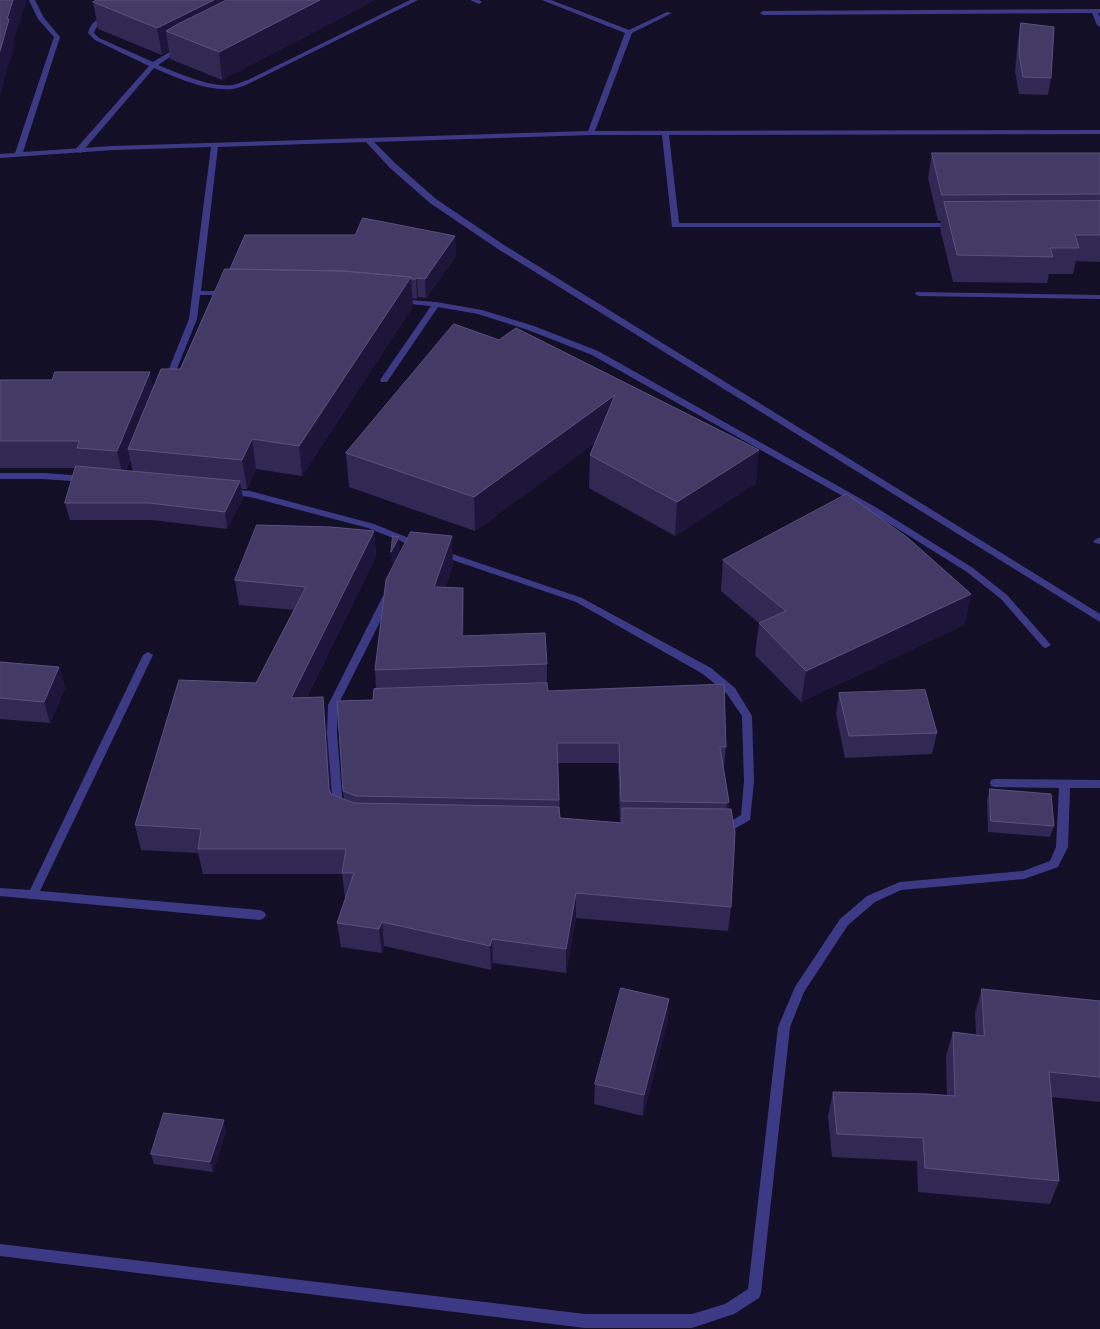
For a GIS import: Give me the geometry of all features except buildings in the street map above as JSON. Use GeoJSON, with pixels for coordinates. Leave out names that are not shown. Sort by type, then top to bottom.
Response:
{"type":"FeatureCollection","features":[{"type":"Feature","properties":{"kind":"street"},"geometry":{"type":"LineString","coordinates":[[18,154],[57,38],[41,19],[32,0]]}},
{"type":"Feature","properties":{"kind":"street"},"geometry":{"type":"LineString","coordinates":[[113,14],[100,20],[92,28],[91,33],[97,39],[153,65],[218,87],[232,87],[250,82],[415,0]]}},
{"type":"Feature","properties":{"kind":"street"},"geometry":{"type":"LineString","coordinates":[[545,0],[629,32]]}},
{"type":"Feature","properties":{"kind":"street"},"geometry":{"type":"LineString","coordinates":[[763,13],[1097,11],[1100,26]]}},
{"type":"Feature","properties":{"kind":"street"},"geometry":{"type":"LineString","coordinates":[[591,133],[629,32],[669,13]]}},
{"type":"Feature","properties":{"kind":"street"},"geometry":{"type":"LineString","coordinates":[[78,151],[133,86],[153,65],[185,46]]}},
{"type":"Feature","properties":{"kind":"street"},"geometry":{"type":"LineString","coordinates":[[0,156],[215,145],[591,133],[1100,132]]}},
{"type":"Feature","properties":{"kind":"street"},"geometry":{"type":"LineString","coordinates":[[665,133],[675,225],[966,225]]}},
{"type":"Feature","properties":{"kind":"street"},"geometry":{"type":"LineString","coordinates":[[368,140],[393,166],[433,201],[501,247],[1100,619]]}},
{"type":"Feature","properties":{"kind":"street"},"geometry":{"type":"LineString","coordinates":[[166,386],[193,319],[215,145]]}},
{"type":"Feature","properties":{"kind":"street"},"geometry":{"type":"LineString","coordinates":[[196,293],[236,294]]}},
{"type":"Feature","properties":{"kind":"street"},"geometry":{"type":"LineString","coordinates":[[919,294],[1100,298]]}},
{"type":"Feature","properties":{"kind":"street"},"geometry":{"type":"LineString","coordinates":[[391,300],[436,304],[494,317],[531,328],[595,353],[874,510],[970,570],[1004,597],[1046,645]]}},
{"type":"Feature","properties":{"kind":"street"},"geometry":{"type":"LineString","coordinates":[[384,380],[436,304]]}},
{"type":"Feature","properties":{"kind":"street"},"geometry":{"type":"LineString","coordinates":[[0,476],[43,476],[97,480]]}},
{"type":"Feature","properties":{"kind":"street"},"geometry":{"type":"LineString","coordinates":[[219,491],[250,494],[371,526],[412,547],[578,600],[707,671],[731,691],[747,716],[749,781],[746,817],[727,828],[711,828]]}},
{"type":"Feature","properties":{"kind":"street"},"geometry":{"type":"LineString","coordinates":[[345,817],[338,814],[332,733],[337,705],[393,585]]}},
{"type":"Feature","properties":{"kind":"street"},"geometry":{"type":"LineString","coordinates":[[33,895],[148,655]]}},
{"type":"Feature","properties":{"kind":"street"},"geometry":{"type":"LineString","coordinates":[[715,691],[731,691]]}},
{"type":"Feature","properties":{"kind":"street"},"geometry":{"type":"LineString","coordinates":[[995,783],[1100,784]]}},
{"type":"Feature","properties":{"kind":"street"},"geometry":{"type":"LineString","coordinates":[[0,1250],[368,1296],[585,1321],[692,1321],[729,1309],[754,1293],[784,1027],[799,990],[844,922],[871,899],[900,886],[1024,875],[1054,864],[1062,847],[1066,784]]}},
{"type":"Feature","properties":{"kind":"street"},"geometry":{"type":"LineString","coordinates":[[0,892],[260,915]]}}]}
